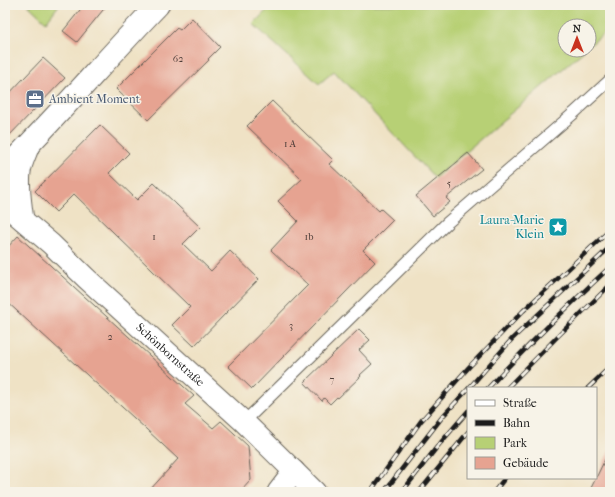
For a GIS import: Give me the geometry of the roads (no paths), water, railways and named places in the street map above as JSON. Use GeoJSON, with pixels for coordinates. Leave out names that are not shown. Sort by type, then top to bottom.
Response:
{"type":"FeatureCollection","features":[{"type":"Feature","properties":{"kind":"main road"},"geometry":{"type":"LineString","coordinates":[[126,38],[149,5]]}},
{"type":"Feature","properties":{"kind":"main road"},"geometry":{"type":"LineString","coordinates":[[5,169],[158,5]]}},
{"type":"Feature","properties":{"kind":"street"},"geometry":{"type":"LineString","coordinates":[[23,220],[20,173],[29,145]]}},
{"type":"Feature","properties":{"kind":"street","name":"Schönbornstraße"},"geometry":{"type":"LineString","coordinates":[[5,205],[51,244],[86,278],[244,422],[315,492]]}},
{"type":"Feature","properties":{"kind":"street"},"geometry":{"type":"LineString","coordinates":[[278,492],[294,470]]}},
{"type":"Feature","properties":{"kind":"lane"},"geometry":{"type":"LineString","coordinates":[[244,422],[447,223],[610,80]]}},
{"type":"Feature","properties":{"kind":"railway"},"geometry":{"type":"LineString","coordinates":[[370,492],[421,421],[469,367],[523,311],[610,230]]}},
{"type":"Feature","properties":{"kind":"railway"},"geometry":{"type":"LineString","coordinates":[[470,387],[512,339],[610,247]]}},
{"type":"Feature","properties":{"kind":"railway"},"geometry":{"type":"LineString","coordinates":[[489,387],[548,326],[610,267]]}},
{"type":"Feature","properties":{"kind":"railway"},"geometry":{"type":"LineString","coordinates":[[508,387],[610,285]]}},
{"type":"Feature","properties":{"kind":"railway"},"geometry":{"type":"LineString","coordinates":[[589,387],[610,367]]}},
{"type":"Feature","properties":{"kind":"railway"},"geometry":{"type":"LineString","coordinates":[[384,492],[443,416],[467,390]]}},
{"type":"Feature","properties":{"kind":"railway"},"geometry":{"type":"LineString","coordinates":[[402,492],[437,447],[467,412]]}},
{"type":"Feature","properties":{"kind":"railway"},"geometry":{"type":"LineString","coordinates":[[419,492],[467,433]]}},
{"type":"Feature","properties":{"kind":"railway"},"geometry":{"type":"LineString","coordinates":[[494,492],[504,479]]}},
{"type":"Feature","properties":{"kind":"place","name":"Ambient Moment"},"geometry":{"type":"Point","coordinates":[35,99]}},
{"type":"Feature","properties":{"kind":"place","name":"Laura-Marie Klein"},"geometry":{"type":"Point","coordinates":[558,227]}}]}
